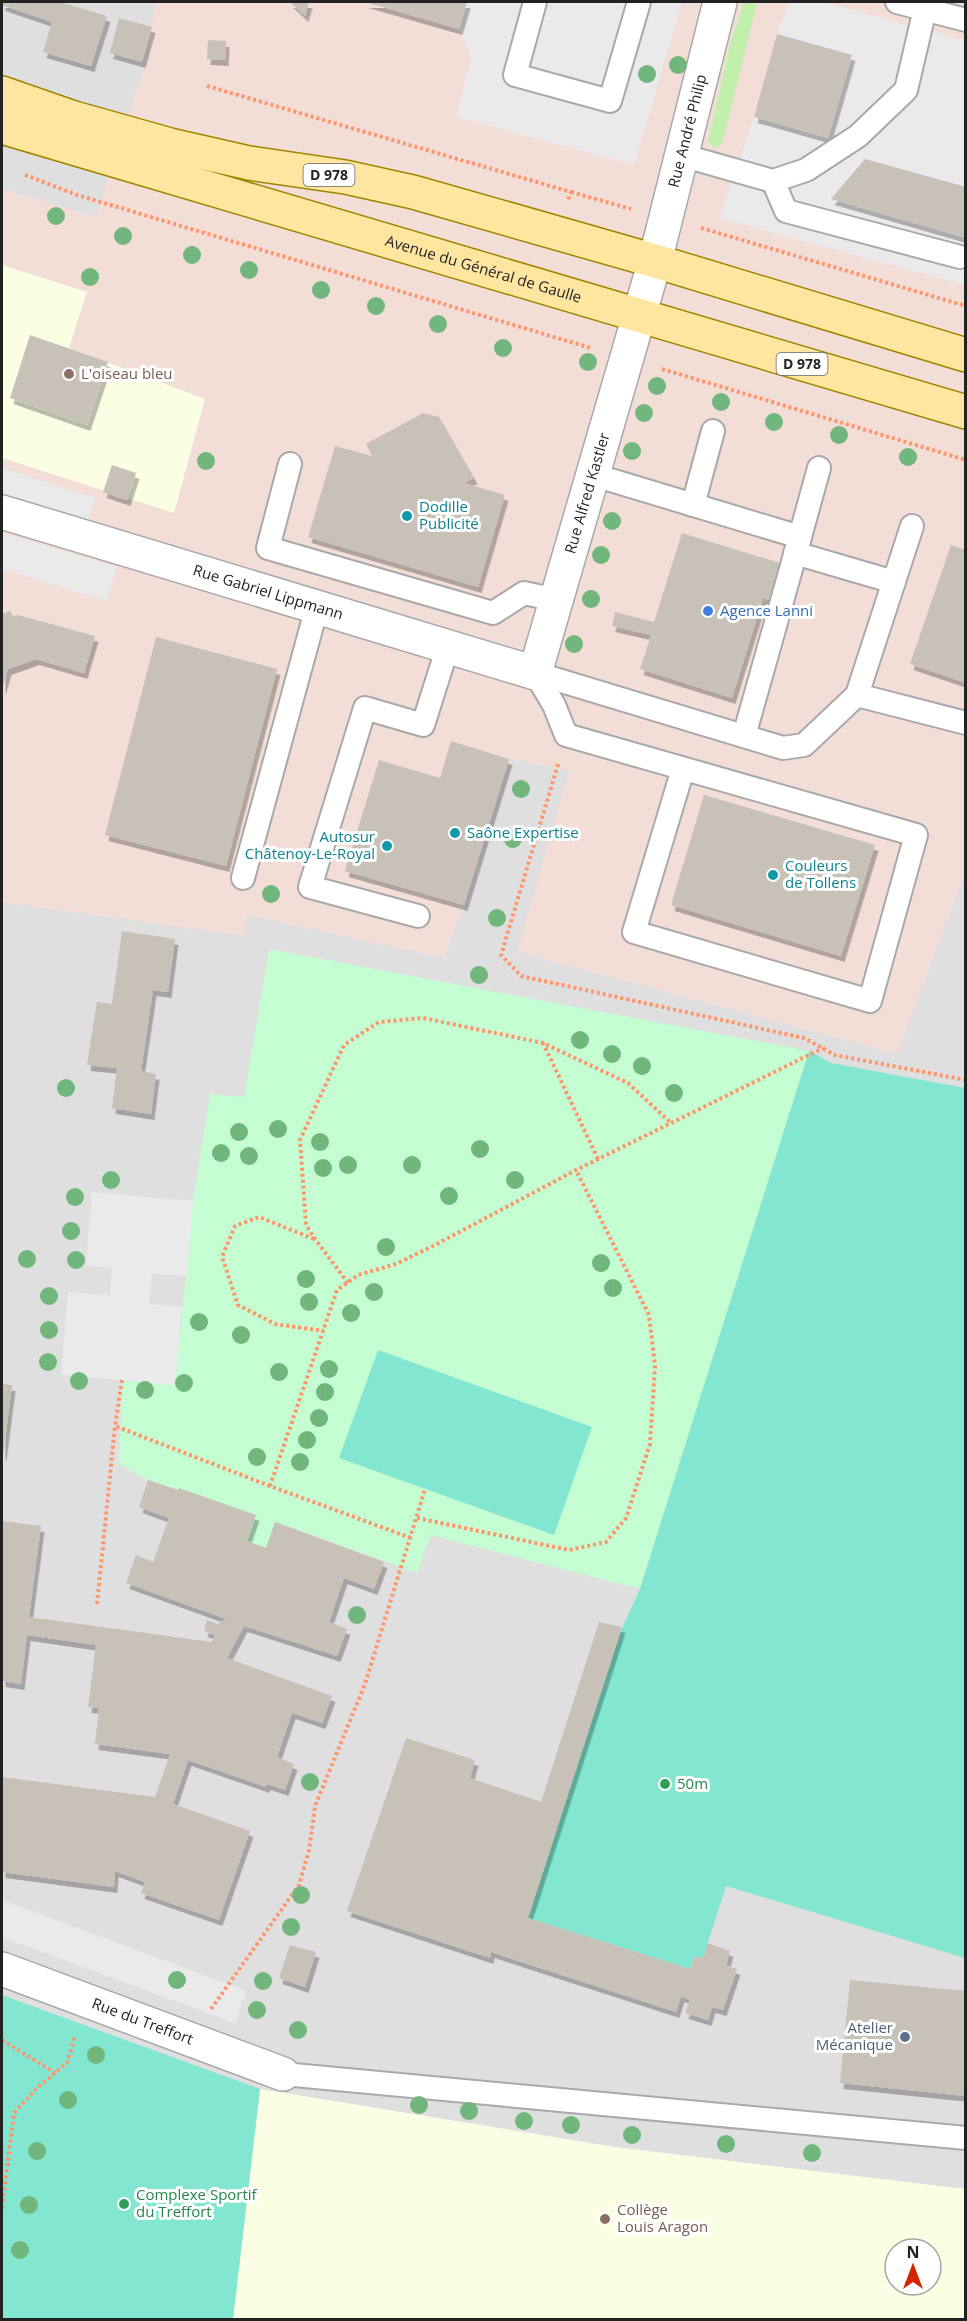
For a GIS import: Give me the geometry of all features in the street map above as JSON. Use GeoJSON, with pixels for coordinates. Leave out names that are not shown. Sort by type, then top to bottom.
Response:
{"type":"FeatureCollection","features":[{"type":"Feature","properties":{"kind":"main road","name":"D 978"},"geometry":{"type":"LineString","coordinates":[[2,93],[74,118],[170,145],[249,163],[345,177],[412,192],[655,261],[966,355]]}},
{"type":"Feature","properties":{"kind":"main road","name":"Avenue du Général de Gaulle"},"geometry":{"type":"LineString","coordinates":[[2,128],[966,412]]}},
{"type":"Feature","properties":{"kind":"street","name":"Rue André Philip"},"geometry":{"type":"LineString","coordinates":[[639,315],[655,261],[720,2]]}},
{"type":"Feature","properties":{"kind":"street"},"geometry":{"type":"LineString","coordinates":[[2,77],[74,118]]}},
{"type":"Feature","properties":{"kind":"street","name":"Rue Alfred Kastler"},"geometry":{"type":"LineString","coordinates":[[535,673],[639,315]]}},
{"type":"Feature","properties":{"kind":"street","name":"Rue Gabriel Lippmann"},"geometry":{"type":"LineString","coordinates":[[2,512],[535,673]]}},
{"type":"Feature","properties":{"kind":"street","name":"Rue du Treffort"},"geometry":{"type":"LineString","coordinates":[[2,1969],[283,2074]]}},
{"type":"Feature","properties":{"kind":"lane"},"geometry":{"type":"LineString","coordinates":[[536,2],[515,75],[610,101],[639,2]]}},
{"type":"Feature","properties":{"kind":"lane"},"geometry":{"type":"LineString","coordinates":[[897,2],[966,20]]}},
{"type":"Feature","properties":{"kind":"lane"},"geometry":{"type":"LineString","coordinates":[[681,155],[772,181],[806,170],[858,136],[906,90],[925,9]]}},
{"type":"Feature","properties":{"kind":"lane"},"geometry":{"type":"LineString","coordinates":[[772,181],[786,211],[960,257]]}},
{"type":"Feature","properties":{"kind":"lane"},"geometry":{"type":"LineString","coordinates":[[693,505],[713,431]]}},
{"type":"Feature","properties":{"kind":"lane"},"geometry":{"type":"LineString","coordinates":[[290,464],[268,548],[493,613],[524,593],[556,600]]}},
{"type":"Feature","properties":{"kind":"lane"},"geometry":{"type":"LineString","coordinates":[[744,736],[819,468]]}},
{"type":"Feature","properties":{"kind":"lane"},"geometry":{"type":"LineString","coordinates":[[594,475],[693,505],[894,582]]}},
{"type":"Feature","properties":{"kind":"lane"},"geometry":{"type":"LineString","coordinates":[[535,673],[783,748],[804,746],[857,694],[912,526]]}},
{"type":"Feature","properties":{"kind":"lane"},"geometry":{"type":"LineString","coordinates":[[243,878],[317,607]]}},
{"type":"Feature","properties":{"kind":"lane"},"geometry":{"type":"LineString","coordinates":[[418,916],[310,887],[365,708],[423,725],[448,646]]}},
{"type":"Feature","properties":{"kind":"lane"},"geometry":{"type":"LineString","coordinates":[[535,673],[554,705],[566,735],[916,835],[870,1001],[634,932],[683,769]]}},
{"type":"Feature","properties":{"kind":"lane"},"geometry":{"type":"LineString","coordinates":[[857,694],[966,723]]}},
{"type":"Feature","properties":{"kind":"lane"},"geometry":{"type":"LineString","coordinates":[[283,2074],[966,2138]]}},
{"type":"Feature","properties":{"kind":"path"},"geometry":{"type":"LineString","coordinates":[[23,174],[77,195],[966,460]]}},
{"type":"Feature","properties":{"kind":"path"},"geometry":{"type":"LineString","coordinates":[[761,245],[966,306]]}},
{"type":"Feature","properties":{"kind":"path"},"geometry":{"type":"LineString","coordinates":[[348,1282],[306,1224],[300,1140],[344,1045],[379,1022],[423,1018],[543,1043],[628,1083],[671,1123]]}},
{"type":"Feature","properties":{"kind":"path"},"geometry":{"type":"LineString","coordinates":[[543,1043],[598,1159]]}},
{"type":"Feature","properties":{"kind":"path"},"geometry":{"type":"LineString","coordinates":[[270,1486],[337,1290],[358,1275],[396,1264],[435,1245],[576,1170],[823,1048]]}},
{"type":"Feature","properties":{"kind":"path"},"geometry":{"type":"LineString","coordinates":[[417,1518],[569,1550],[606,1542],[626,1518],[650,1444],[655,1366],[649,1316],[576,1170]]}},
{"type":"Feature","properties":{"kind":"path"},"geometry":{"type":"LineString","coordinates":[[315,1239],[259,1217],[234,1226],[222,1257],[238,1305],[275,1324],[324,1331]]}},
{"type":"Feature","properties":{"kind":"path"},"geometry":{"type":"LineString","coordinates":[[97,1604],[115,1426],[122,1380]]}},
{"type":"Feature","properties":{"kind":"path"},"geometry":{"type":"LineString","coordinates":[[115,1426],[411,1538]]}},
{"type":"Feature","properties":{"kind":"path"},"geometry":{"type":"LineString","coordinates":[[191,2040],[299,1885],[309,1850],[315,1806],[365,1684],[425,1489]]}},
{"type":"Feature","properties":{"kind":"path"},"geometry":{"type":"LineString","coordinates":[[2,2208],[14,2113],[37,2088],[67,2063],[85,2000]]}},
{"type":"Feature","properties":{"kind":"path"},"geometry":{"type":"LineString","coordinates":[[2,2040],[55,2073]]}},
{"type":"Feature","properties":{"kind":"shaded area"},"geometry":{"type":"Polygon","coordinates":[[[2,2],[965,2],[965,2319],[2,2320],[2,2]]]}},
{"type":"Feature","properties":{"kind":"shaded area"},"geometry":{"type":"Polygon","coordinates":[[[155,2],[965,2],[965,873],[897,1054],[517,952],[569,771],[510,759],[464,905],[444,958],[247,915],[245,936],[2,902],[2,189],[96,217],[148,54],[155,2]]]}},
{"type":"Feature","properties":{"kind":"shaded area"},"geometry":{"type":"Polygon","coordinates":[[[467,2],[682,2],[634,165],[457,117],[471,57],[459,29],[467,2]]]}},
{"type":"Feature","properties":{"kind":"shaded area"},"geometry":{"type":"Polygon","coordinates":[[[790,2],[824,2],[965,41],[965,187],[865,159],[831,199],[965,238],[965,285],[719,218],[754,117],[828,138],[777,34],[790,2]]]}},
{"type":"Feature","properties":{"kind":"shaded area","name":"L'oiseau bleu"},"geometry":{"type":"Polygon","coordinates":[[[2,265],[87,292],[69,348],[205,399],[174,513],[2,458],[2,265]]]}},
{"type":"Feature","properties":{"kind":"shaded area"},"geometry":{"type":"Polygon","coordinates":[[[2,468],[95,498],[87,525],[2,498],[2,468]]]}},
{"type":"Feature","properties":{"kind":"shaded area"},"geometry":{"type":"Polygon","coordinates":[[[2,533],[117,567],[107,601],[2,569],[2,533]]]}},
{"type":"Feature","properties":{"kind":"shaded area"},"geometry":{"type":"Polygon","coordinates":[[[92,1192],[193,1201],[187,1276],[152,1274],[149,1304],[182,1307],[175,1385],[61,1375],[68,1292],[110,1295],[112,1268],[86,1266],[92,1192]]]}},
{"type":"Feature","properties":{"kind":"shaded area"},"geometry":{"type":"Polygon","coordinates":[[[2,1900],[246,1991],[235,2023],[2,1937],[2,1900]]]}},
{"type":"Feature","properties":{"kind":"shaded area","name":"Collège Louis Aragon"},"geometry":{"type":"Polygon","coordinates":[[[260,2089],[615,2147],[965,2189],[965,2319],[233,2319],[260,2089]]]}},
{"type":"Feature","properties":{"kind":"green space"},"geometry":{"type":"Polygon","coordinates":[[[744,2],[757,2],[722,144],[714,148],[708,142],[731,41],[744,2]]]}},
{"type":"Feature","properties":{"kind":"green space"},"geometry":{"type":"Polygon","coordinates":[[[269,949],[809,1051],[640,1589],[431,1535],[417,1573],[276,1522],[266,1548],[247,1541],[256,1515],[148,1480],[119,1464],[122,1380],[175,1385],[193,1201],[210,1094],[244,1097],[269,949]]]}},
{"type":"Feature","properties":{"kind":"green space"},"geometry":{"type":"Polygon","coordinates":[[[809,1051],[831,1063],[965,1088],[965,1958],[726,1886],[703,1958],[695,1956],[690,1969],[528,1918],[622,1628],[640,1589],[809,1051]]]}},
{"type":"Feature","properties":{"kind":"green space"},"geometry":{"type":"Polygon","coordinates":[[[378,1350],[592,1427],[554,1535],[339,1458],[378,1350]]]}},
{"type":"Feature","properties":{"kind":"green space","name":"Complexe Sportif du Treffort"},"geometry":{"type":"Polygon","coordinates":[[[2,1995],[260,2089],[233,2319],[2,2319],[2,1995]]]}},
{"type":"Feature","properties":{"kind":"building"},"geometry":{"type":"Polygon","coordinates":[[[2,2],[60,2],[107,16],[91,66],[43,52],[52,22],[2,5],[2,2]]]}},
{"type":"Feature","properties":{"kind":"building"},"geometry":{"type":"Polygon","coordinates":[[[290,2],[309,2],[305,16],[290,2]]]}},
{"type":"Feature","properties":{"kind":"building"},"geometry":{"type":"Polygon","coordinates":[[[365,2],[467,2],[459,29],[365,2]]]}},
{"type":"Feature","properties":{"kind":"building"},"geometry":{"type":"Polygon","coordinates":[[[119,18],[152,27],[142,62],[110,53],[119,18]]]}},
{"type":"Feature","properties":{"kind":"building"},"geometry":{"type":"Polygon","coordinates":[[[777,34],[852,55],[828,138],[754,117],[777,34]]]}},
{"type":"Feature","properties":{"kind":"building"},"geometry":{"type":"Polygon","coordinates":[[[208,40],[226,41],[225,60],[207,59],[208,40]]]}},
{"type":"Feature","properties":{"kind":"building"},"geometry":{"type":"Polygon","coordinates":[[[865,159],[966,187],[966,238],[831,199],[865,159]]]}},
{"type":"Feature","properties":{"kind":"building"},"geometry":{"type":"Polygon","coordinates":[[[30,335],[108,362],[87,425],[10,398],[30,335]]]}},
{"type":"Feature","properties":{"kind":"building","name":"Dodille Publicité"},"geometry":{"type":"Polygon","coordinates":[[[423,413],[439,417],[474,478],[464,483],[505,495],[478,587],[308,537],[335,446],[372,456],[366,444],[423,413]]]}},
{"type":"Feature","properties":{"kind":"building"},"geometry":{"type":"Polygon","coordinates":[[[112,465],[136,473],[127,500],[103,492],[112,465]]]}},
{"type":"Feature","properties":{"kind":"building","name":"Agence Lanni"},"geometry":{"type":"Polygon","coordinates":[[[682,533],[783,564],[772,601],[763,598],[732,698],[640,669],[651,635],[612,626],[615,612],[654,622],[682,533]]]}},
{"type":"Feature","properties":{"kind":"building"},"geometry":{"type":"Polygon","coordinates":[[[951,545],[966,550],[966,683],[910,664],[951,545]]]}},
{"type":"Feature","properties":{"kind":"building"},"geometry":{"type":"Polygon","coordinates":[[[10,611],[13,616],[18,615],[95,636],[84,673],[36,659],[8,669],[2,690],[2,614],[10,611]]]}},
{"type":"Feature","properties":{"kind":"building"},"geometry":{"type":"Polygon","coordinates":[[[156,637],[277,669],[226,866],[105,835],[156,637]]]}},
{"type":"Feature","properties":{"kind":"building"},"geometry":{"type":"Polygon","coordinates":[[[451,741],[509,759],[464,905],[345,871],[379,760],[440,778],[451,741]]]}},
{"type":"Feature","properties":{"kind":"building","name":"Couleurs de Tollens"},"geometry":{"type":"Polygon","coordinates":[[[704,795],[875,845],[841,956],[671,905],[704,795]]]}},
{"type":"Feature","properties":{"kind":"building"},"geometry":{"type":"Polygon","coordinates":[[[122,931],[175,939],[168,992],[153,990],[141,1071],[156,1074],[151,1114],[112,1108],[117,1068],[87,1065],[97,1002],[112,1004],[122,931]]]}},
{"type":"Feature","properties":{"kind":"building"},"geometry":{"type":"Polygon","coordinates":[[[2,1384],[12,1385],[3,1455],[2,1455],[2,1384]]]}},
{"type":"Feature","properties":{"kind":"building"},"geometry":{"type":"Polygon","coordinates":[[[148,1480],[178,1490],[179,1488],[256,1515],[247,1541],[266,1548],[275,1522],[384,1562],[374,1589],[344,1578],[329,1622],[347,1629],[337,1656],[244,1626],[227,1658],[332,1696],[322,1723],[292,1713],[277,1757],[294,1764],[285,1790],[267,1784],[266,1787],[188,1760],[173,1804],[250,1831],[219,1920],[141,1893],[145,1882],[115,1871],[114,1887],[2,1872],[2,1777],[155,1797],[170,1754],[95,1744],[99,1708],[88,1707],[96,1645],[27,1635],[21,1684],[2,1681],[2,1521],[41,1526],[29,1617],[212,1642],[215,1635],[204,1631],[207,1620],[218,1624],[226,1619],[126,1583],[136,1555],[153,1562],[169,1518],[139,1507],[148,1480]]]}},
{"type":"Feature","properties":{"kind":"building"},"geometry":{"type":"Polygon","coordinates":[[[599,1622],[622,1627],[528,1918],[690,1969],[695,1956],[703,1958],[708,1943],[730,1951],[726,1965],[737,1969],[723,2010],[712,2007],[708,2020],[685,2013],[690,2000],[681,1996],[676,2012],[491,1952],[490,1958],[347,1911],[406,1738],[475,1760],[470,1778],[541,1802],[599,1622]]]}},
{"type":"Feature","properties":{"kind":"building"},"geometry":{"type":"Polygon","coordinates":[[[290,1945],[316,1952],[305,1987],[279,1978],[290,1945]]]}},
{"type":"Feature","properties":{"kind":"building","name":"Atelier Mécanique"},"geometry":{"type":"Polygon","coordinates":[[[850,1980],[966,1991],[966,2096],[840,2083],[850,1980]]]}},
{"type":"Feature","properties":{"kind":"place","name":"L'oiseau bleu"},"geometry":{"type":"Point","coordinates":[69,374]}},
{"type":"Feature","properties":{"kind":"place","name":"Dodille Publicité"},"geometry":{"type":"Point","coordinates":[407,516]}},
{"type":"Feature","properties":{"kind":"place","name":"Agence Lanni"},"geometry":{"type":"Point","coordinates":[708,611]}},
{"type":"Feature","properties":{"kind":"place","name":"Saône Expertise"},"geometry":{"type":"Point","coordinates":[455,833]}},
{"type":"Feature","properties":{"kind":"place","name":"Autosur Châtenoy-Le-Royal"},"geometry":{"type":"Point","coordinates":[387,846]}},
{"type":"Feature","properties":{"kind":"place","name":"Couleurs de Tollens"},"geometry":{"type":"Point","coordinates":[773,875]}},
{"type":"Feature","properties":{"kind":"place","name":"50m"},"geometry":{"type":"Point","coordinates":[665,1784]}},
{"type":"Feature","properties":{"kind":"place","name":"Atelier Mécanique"},"geometry":{"type":"Point","coordinates":[905,2037]}},
{"type":"Feature","properties":{"kind":"place","name":"Complexe Sportif du Treffort"},"geometry":{"type":"Point","coordinates":[124,2204]}},
{"type":"Feature","properties":{"kind":"place","name":"Collège Louis Aragon"},"geometry":{"type":"Point","coordinates":[605,2219]}}]}
